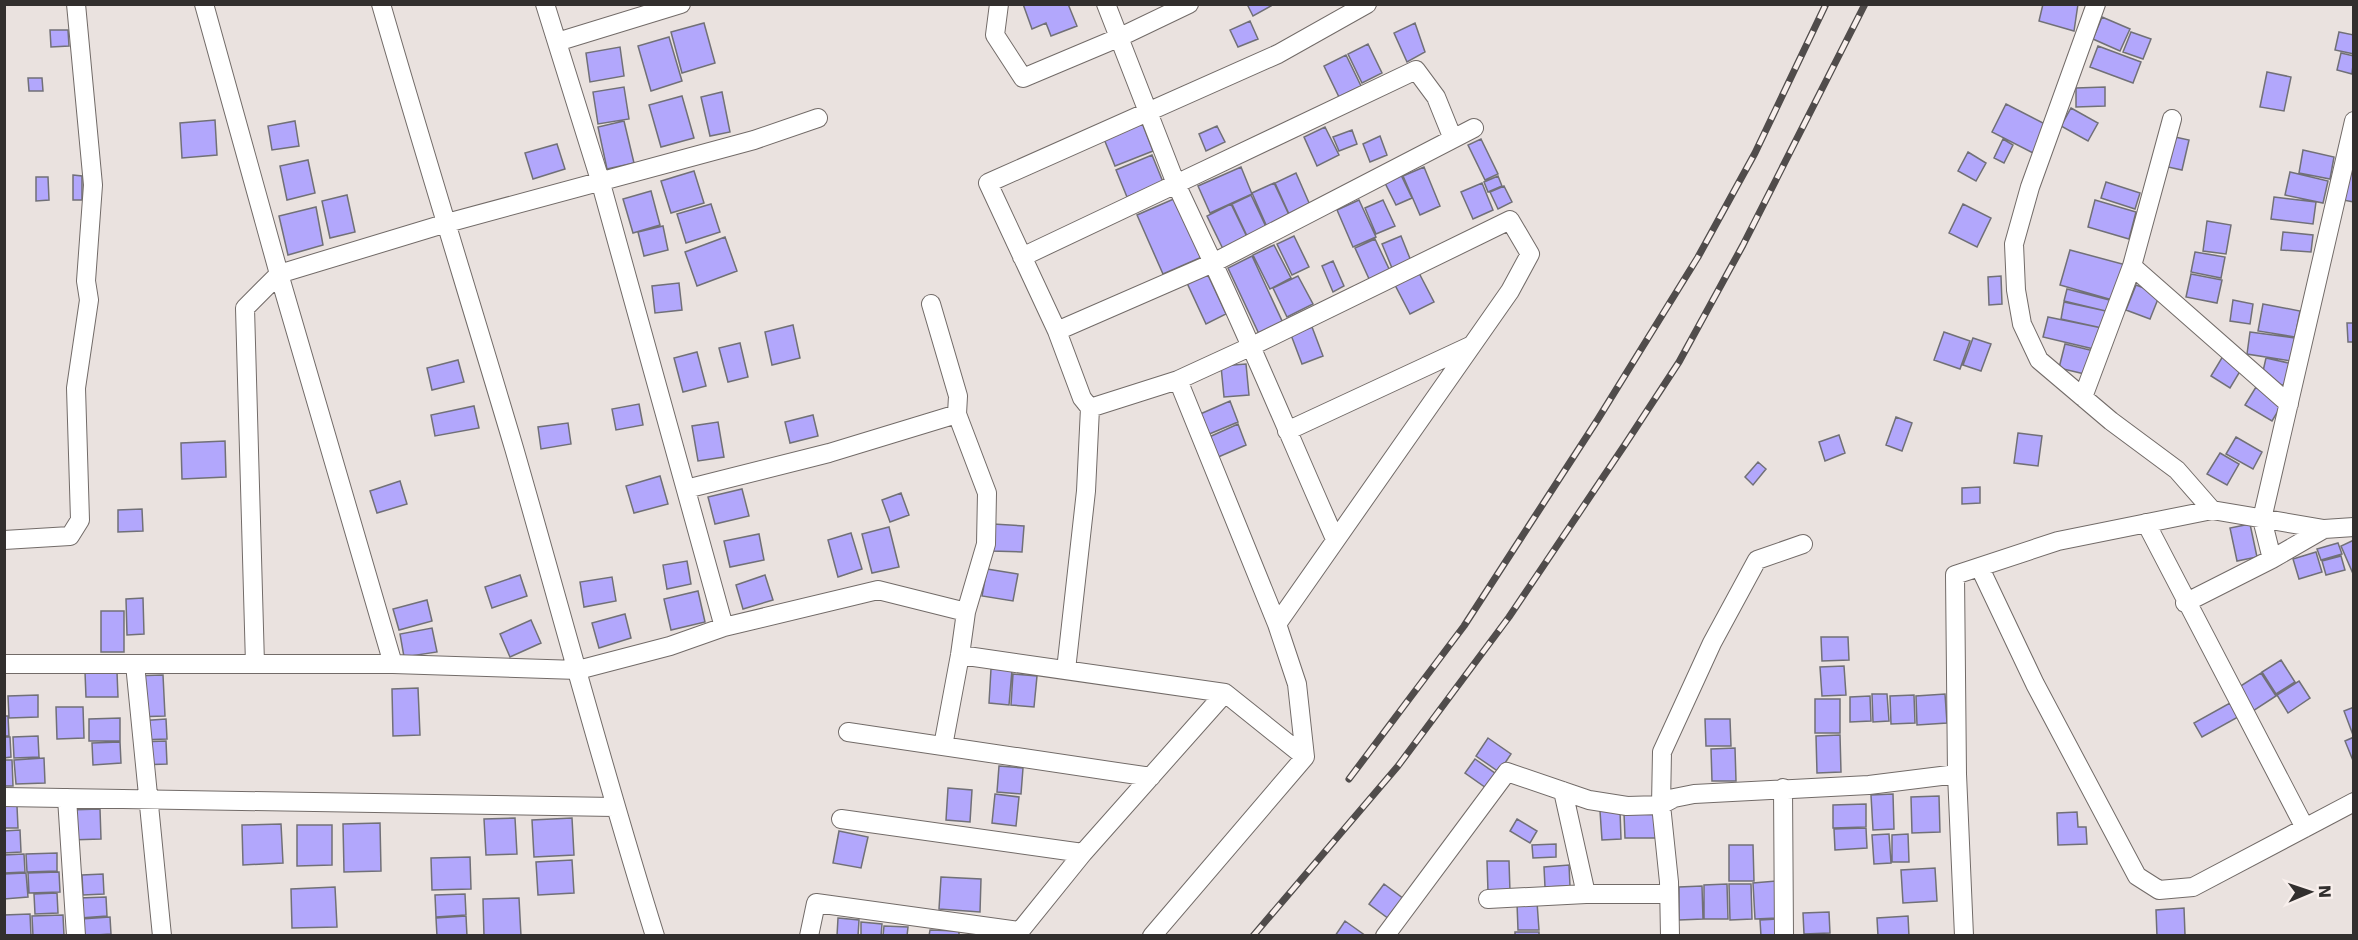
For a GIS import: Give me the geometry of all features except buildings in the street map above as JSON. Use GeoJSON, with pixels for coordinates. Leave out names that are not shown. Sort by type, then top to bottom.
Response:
{"type":"FeatureCollection","features":[{"type":"Feature","properties":{"kind":"street"},"geometry":{"type":"LineString","coordinates":[[4,540],[70,536],[80,520],[76,388],[89,300],[86,280],[93,185],[76,4]]}},
{"type":"Feature","properties":{"kind":"street"},"geometry":{"type":"LineString","coordinates":[[204,4],[279,274],[393,664]]}},
{"type":"Feature","properties":{"kind":"street"},"geometry":{"type":"LineString","coordinates":[[381,4],[578,670],[614,807],[655,936]]}},
{"type":"Feature","properties":{"kind":"street"},"geometry":{"type":"LineString","coordinates":[[545,4],[600,180],[724,627]]}},
{"type":"Feature","properties":{"kind":"street"},"geometry":{"type":"LineString","coordinates":[[557,42],[681,4]]}},
{"type":"Feature","properties":{"kind":"street"},"geometry":{"type":"LineString","coordinates":[[999,4],[995,35],[1023,78],[1118,38],[1189,4]]}},
{"type":"Feature","properties":{"kind":"street"},"geometry":{"type":"LineString","coordinates":[[1106,4],[1176,184],[1252,346],[1335,539]]}},
{"type":"Feature","properties":{"kind":"street"},"geometry":{"type":"LineString","coordinates":[[1066,670],[1086,491],[1090,408],[1082,398],[1058,331],[988,183],[1278,54],[1367,4]]}},
{"type":"Feature","properties":{"kind":"street"},"geometry":{"type":"LineString","coordinates":[[2096,4],[2030,187],[2014,244],[2016,290],[2022,324],[2039,360],[2177,470],[2212,510]]}},
{"type":"Feature","properties":{"kind":"street"},"geometry":{"type":"LineString","coordinates":[[1022,257],[1416,70],[1436,97],[1453,139]]}},
{"type":"Feature","properties":{"kind":"street"},"geometry":{"type":"LineString","coordinates":[[255,664],[245,308],[279,274],[447,223],[754,140],[818,118]]}},
{"type":"Feature","properties":{"kind":"street"},"geometry":{"type":"LineString","coordinates":[[2083,397],[2132,266],[2172,119]]}},
{"type":"Feature","properties":{"kind":"street"},"geometry":{"type":"LineString","coordinates":[[2272,559],[2262,519],[2354,120]]}},
{"type":"Feature","properties":{"kind":"street"},"geometry":{"type":"LineString","coordinates":[[1058,331],[1213,263],[1474,128]]}},
{"type":"Feature","properties":{"kind":"street"},"geometry":{"type":"LineString","coordinates":[[1090,408],[1178,380],[1510,220],[1530,254],[1510,291],[1277,624]]}},
{"type":"Feature","properties":{"kind":"street"},"geometry":{"type":"LineString","coordinates":[[2132,266],[2289,404]]}},
{"type":"Feature","properties":{"kind":"street"},"geometry":{"type":"LineString","coordinates":[[931,304],[958,396],[957,414],[987,493],[986,544],[966,612],[942,746]]}},
{"type":"Feature","properties":{"kind":"street"},"geometry":{"type":"LineString","coordinates":[[1287,431],[1472,345]]}},
{"type":"Feature","properties":{"kind":"street"},"geometry":{"type":"LineString","coordinates":[[1152,936],[1305,757],[1297,684],[1277,624],[1178,380]]}},
{"type":"Feature","properties":{"kind":"street"},"geometry":{"type":"LineString","coordinates":[[686,489],[829,453],[957,414]]}},
{"type":"Feature","properties":{"kind":"street"},"geometry":{"type":"LineString","coordinates":[[1964,936],[1957,774],[1955,575],[2058,541],[2212,510],[2324,529],[2354,527]]}},
{"type":"Feature","properties":{"kind":"street"},"geometry":{"type":"LineString","coordinates":[[2146,523],[2305,828]]}},
{"type":"Feature","properties":{"kind":"street"},"geometry":{"type":"LineString","coordinates":[[2186,603],[2272,559],[2324,529]]}},
{"type":"Feature","properties":{"kind":"street"},"geometry":{"type":"LineString","coordinates":[[1670,936],[1669,894],[1661,805],[1662,752],[1712,643],[1757,560],[1803,544]]}},
{"type":"Feature","properties":{"kind":"street"},"geometry":{"type":"LineString","coordinates":[[1980,568],[2035,684],[2137,876],[2159,890],[2193,887],[2354,802]]}},
{"type":"Feature","properties":{"kind":"street"},"geometry":{"type":"LineString","coordinates":[[4,664],[393,664],[578,670],[670,646],[724,627],[878,590],[966,612]]}},
{"type":"Feature","properties":{"kind":"street"},"geometry":{"type":"LineString","coordinates":[[960,655],[1225,693],[1305,757]]}},
{"type":"Feature","properties":{"kind":"street"},"geometry":{"type":"LineString","coordinates":[[135,664],[162,936]]}},
{"type":"Feature","properties":{"kind":"street"},"geometry":{"type":"LineString","coordinates":[[809,936],[816,903],[1018,933],[1083,853],[1225,693]]}},
{"type":"Feature","properties":{"kind":"street"},"geometry":{"type":"LineString","coordinates":[[848,732],[1151,777]]}},
{"type":"Feature","properties":{"kind":"street"},"geometry":{"type":"LineString","coordinates":[[1385,936],[1507,772],[1588,800],[1607,804],[1661,805],[1674,798],[1694,794],[1869,785],[1957,774]]}},
{"type":"Feature","properties":{"kind":"street"},"geometry":{"type":"LineString","coordinates":[[1783,788],[1784,936]]}},
{"type":"Feature","properties":{"kind":"street"},"geometry":{"type":"LineString","coordinates":[[1563,791],[1586,894]]}},
{"type":"Feature","properties":{"kind":"street"},"geometry":{"type":"LineString","coordinates":[[4,797],[614,807]]}},
{"type":"Feature","properties":{"kind":"street"},"geometry":{"type":"LineString","coordinates":[[67,798],[76,936]]}},
{"type":"Feature","properties":{"kind":"street"},"geometry":{"type":"LineString","coordinates":[[841,819],[1083,853]]}},
{"type":"Feature","properties":{"kind":"street"},"geometry":{"type":"LineString","coordinates":[[1488,899],[1586,894],[1669,894]]}},
{"type":"Feature","properties":{"kind":"railway"},"geometry":{"type":"LineString","coordinates":[[1349,779],[1464,626],[1598,419],[1698,257],[1755,153],[1826,4]]}},
{"type":"Feature","properties":{"kind":"railway"},"geometry":{"type":"LineString","coordinates":[[1253,936],[1398,766],[1509,617],[1626,443],[1679,362],[1743,245],[1865,4]]}}]}
